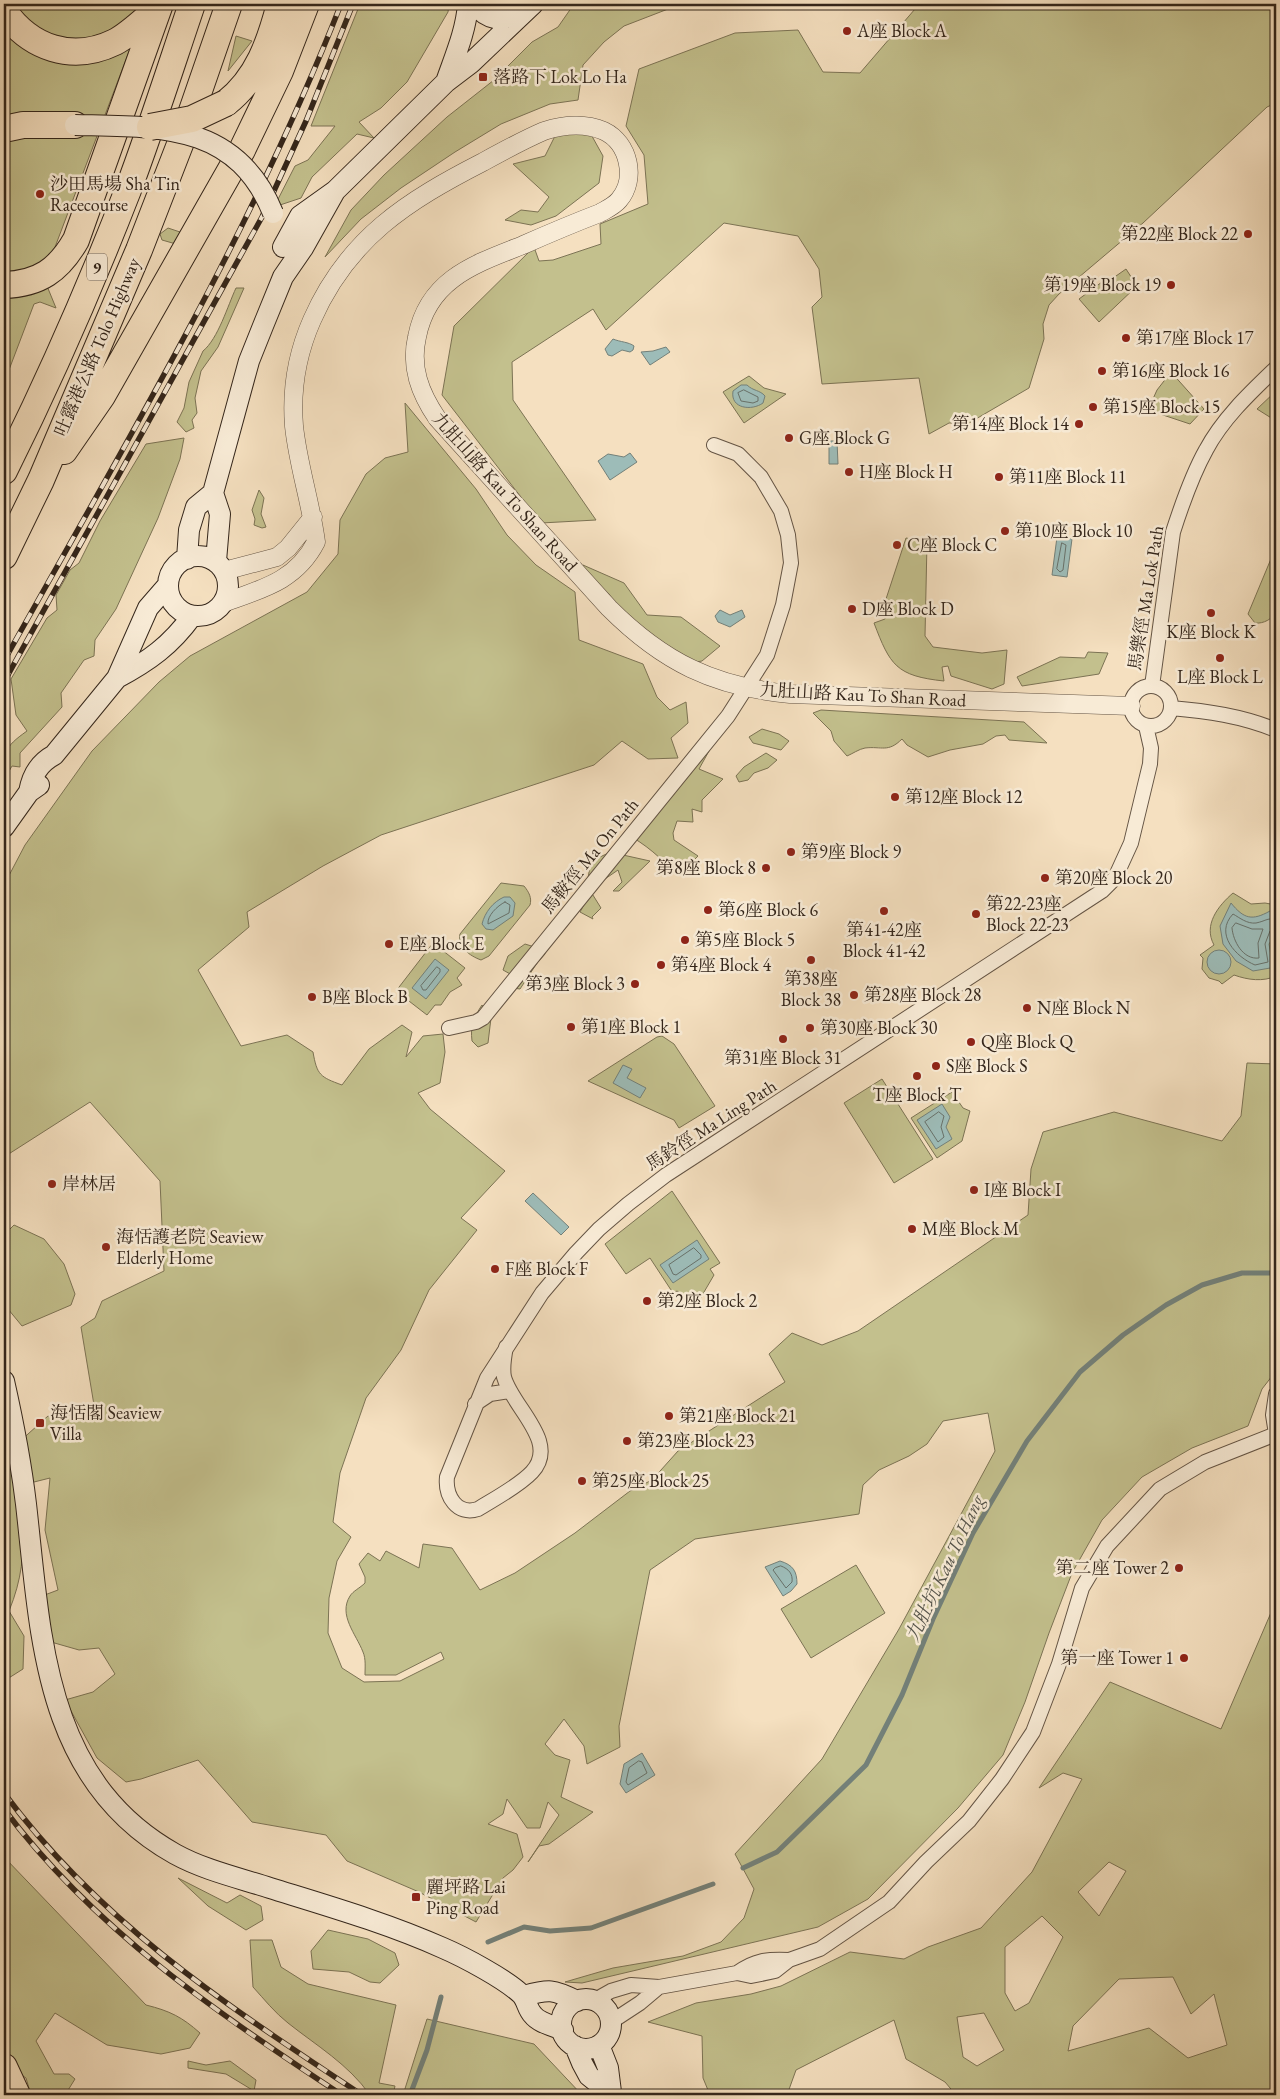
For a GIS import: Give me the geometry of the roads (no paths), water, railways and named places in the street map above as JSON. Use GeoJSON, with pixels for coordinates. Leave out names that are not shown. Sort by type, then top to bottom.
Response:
{"type":"FeatureCollection","features":[{"type":"Feature","properties":{"kind":"highway","name":"9"},"geometry":{"type":"LineString","coordinates":[[152,124],[192,4]]}},
{"type":"Feature","properties":{"kind":"highway","name":"吐露港公路 Tolo Highway"},"geometry":{"type":"LineString","coordinates":[[4,556],[41,480],[139,250],[184,134],[229,4]]}},
{"type":"Feature","properties":{"kind":"highway"},"geometry":{"type":"LineString","coordinates":[[152,124],[192,119],[226,103],[243,88],[256,71],[271,37],[280,4]]}},
{"type":"Feature","properties":{"kind":"highway"},"geometry":{"type":"LineString","coordinates":[[41,480],[62,454],[102,396],[242,150],[280,71],[306,4]]}},
{"type":"Feature","properties":{"kind":"highway"},"geometry":{"type":"LineString","coordinates":[[4,11],[14,25],[33,40],[47,47],[76,52],[94,49],[114,42],[159,6]]}},
{"type":"Feature","properties":{"kind":"highway"},"geometry":{"type":"LineString","coordinates":[[4,285],[26,283],[49,273],[60,264],[76,240],[159,6]]}},
{"type":"Feature","properties":{"kind":"highway","name":"吐露港公路 Tolo Highway"},"geometry":{"type":"LineString","coordinates":[[4,471],[85,297],[129,188],[152,124]]}},
{"type":"Feature","properties":{"kind":"highway"},"geometry":{"type":"LineString","coordinates":[[4,129],[23,126],[75,125]]}},
{"type":"Feature","properties":{"kind":"highway"},"geometry":{"type":"LineString","coordinates":[[4,2068],[17,2095]]}},
{"type":"Feature","properties":{"kind":"main road"},"geometry":{"type":"LineString","coordinates":[[446,82],[467,19],[468,4]]}},
{"type":"Feature","properties":{"kind":"main road"},"geometry":{"type":"LineString","coordinates":[[475,4],[484,14],[497,19],[507,20],[527,10]]}},
{"type":"Feature","properties":{"kind":"main road"},"geometry":{"type":"LineString","coordinates":[[283,247],[300,216],[335,191],[446,82],[471,63],[527,10]]}},
{"type":"Feature","properties":{"kind":"main road"},"geometry":{"type":"LineString","coordinates":[[75,125],[152,124],[197,138],[231,154],[255,178],[273,213],[283,247],[284,277]]}},
{"type":"Feature","properties":{"kind":"main road"},"geometry":{"type":"LineString","coordinates":[[168,585],[170,596],[176,607],[192,616],[208,614],[216,610],[223,603],[228,587],[220,566],[220,514],[213,493],[249,361],[284,277],[303,248],[335,191]]}},
{"type":"Feature","properties":{"kind":"main road"},"geometry":{"type":"LineString","coordinates":[[187,559],[189,530],[196,507],[213,493]]}},
{"type":"Feature","properties":{"kind":"main road"},"geometry":{"type":"LineString","coordinates":[[4,827],[29,792],[44,781],[54,767],[54,755],[118,678],[148,608],[168,585],[172,571],[176,566],[187,559],[201,556],[220,566]]}},
{"type":"Feature","properties":{"kind":"main road"},"geometry":{"type":"LineString","coordinates":[[118,678],[152,658],[176,637],[192,616]]}},
{"type":"Feature","properties":{"kind":"main road"},"geometry":{"type":"LineString","coordinates":[[4,1381],[15,1431],[25,1502],[35,1602],[53,1692],[75,1748],[105,1795],[127,1819],[176,1855],[216,1871],[355,1915],[416,1937],[460,1957],[524,1996],[532,2015],[563,2030]]}},
{"type":"Feature","properties":{"kind":"main road"},"geometry":{"type":"LineString","coordinates":[[524,1996],[546,1990],[561,1993],[606,2009],[611,2022],[608,2035],[599,2045],[587,2048],[575,2046]]}},
{"type":"Feature","properties":{"kind":"main road"},"geometry":{"type":"LineString","coordinates":[[586,2001],[564,2012],[562,2020],[563,2030],[568,2040],[575,2046],[589,2076],[612,2094]]}},
{"type":"Feature","properties":{"kind":"main road"},"geometry":{"type":"LineString","coordinates":[[599,2045],[608,2068],[612,2094]]}},
{"type":"Feature","properties":{"kind":"street","name":"九肚山路 Kau To Shan Road"},"geometry":{"type":"LineString","coordinates":[[223,603],[268,587],[287,576],[303,562],[316,542],[313,517],[294,426],[295,371],[302,342],[330,283],[356,250],[389,219],[424,194],[544,131],[570,126],[583,126],[604,131],[618,142],[628,161],[629,177],[620,199],[600,213],[468,268],[445,284],[428,306],[418,331],[415,345],[416,375],[420,390],[437,418],[624,623],[648,643],[686,666],[713,679],[747,688],[790,694],[1131,706]]}},
{"type":"Feature","properties":{"kind":"street","name":"馬樂徑 Ma Lok Path"},"geometry":{"type":"LineString","coordinates":[[1152,686],[1173,532],[1182,506],[1206,449],[1225,421],[1276,368]]}},
{"type":"Feature","properties":{"kind":"street","name":"馬鞍徑 Ma On Path"},"geometry":{"type":"LineString","coordinates":[[449,1028],[476,1022],[483,1018],[728,716],[767,655],[783,606],[791,563],[788,535],[781,511],[761,477],[738,454],[714,445]]}},
{"type":"Feature","properties":{"kind":"street"},"geometry":{"type":"LineString","coordinates":[[220,566],[277,557],[288,548],[313,517]]}},
{"type":"Feature","properties":{"kind":"street"},"geometry":{"type":"LineString","coordinates":[[1152,686],[1159,688],[1168,696],[1171,708],[1166,720],[1153,726],[1146,726],[1135,719],[1131,706],[1135,694],[1146,687],[1152,686]]}},
{"type":"Feature","properties":{"kind":"street"},"geometry":{"type":"LineString","coordinates":[[1171,708],[1234,716],[1276,730]]}},
{"type":"Feature","properties":{"kind":"street","name":"馬鈴徑 Ma Ling Path"},"geometry":{"type":"LineString","coordinates":[[506,1347],[504,1371],[510,1391],[541,1442],[540,1459],[530,1475],[478,1509],[470,1512],[462,1510],[456,1505],[446,1487],[447,1477],[475,1404],[490,1371],[506,1347],[542,1293],[576,1253],[628,1204],[666,1175],[1102,891],[1115,878],[1131,843],[1150,764],[1152,748],[1146,726]]}},
{"type":"Feature","properties":{"kind":"street"},"geometry":{"type":"LineString","coordinates":[[475,1404],[490,1394],[510,1391]]}},
{"type":"Feature","properties":{"kind":"street"},"geometry":{"type":"LineString","coordinates":[[586,2001],[631,1985],[659,1987],[737,1973],[750,1963],[773,1959],[789,1960],[820,1949],[889,1902],[926,1862],[969,1821],[1002,1779],[1033,1732],[1059,1664],[1082,1588],[1107,1546],[1160,1489],[1205,1462],[1276,1434],[1272,1415],[1276,1394]]}},
{"type":"Feature","properties":{"kind":"street"},"geometry":{"type":"LineString","coordinates":[[611,2022],[659,1987]]}},
{"type":"Feature","properties":{"kind":"water"},"geometry":{"type":"Polygon","coordinates":[[[613,339],[634,346],[633,350],[630,352],[622,350],[612,356],[608,355],[605,349],[613,339]]]}},
{"type":"Feature","properties":{"kind":"water"},"geometry":{"type":"Polygon","coordinates":[[[666,347],[670,352],[650,365],[641,352],[653,351],[666,347]]]}},
{"type":"Feature","properties":{"kind":"water"},"geometry":{"type":"Polygon","coordinates":[[[741,385],[747,385],[763,394],[765,396],[763,403],[753,407],[738,405],[733,397],[733,391],[741,385]]]}},
{"type":"Feature","properties":{"kind":"water"},"geometry":{"type":"Polygon","coordinates":[[[829,441],[837,441],[838,464],[829,464],[829,441]]]}},
{"type":"Feature","properties":{"kind":"water"},"geometry":{"type":"Polygon","coordinates":[[[630,453],[637,462],[610,480],[598,461],[608,454],[624,457],[630,453]]]}},
{"type":"Feature","properties":{"kind":"water"},"geometry":{"type":"Polygon","coordinates":[[[1057,537],[1072,539],[1067,577],[1052,575],[1057,537]]]}},
{"type":"Feature","properties":{"kind":"water"},"geometry":{"type":"Polygon","coordinates":[[[720,610],[730,615],[742,610],[745,617],[730,627],[718,622],[715,616],[720,610]]]}},
{"type":"Feature","properties":{"kind":"water"},"geometry":{"type":"Polygon","coordinates":[[[504,897],[510,897],[515,903],[513,916],[493,930],[486,929],[482,924],[485,915],[493,905],[504,897]]]}},
{"type":"Feature","properties":{"kind":"water"},"geometry":{"type":"Polygon","coordinates":[[[1231,903],[1240,912],[1249,917],[1258,916],[1270,911],[1275,915],[1276,933],[1269,944],[1271,956],[1276,967],[1253,971],[1236,961],[1223,944],[1220,926],[1231,903]]]}},
{"type":"Feature","properties":{"kind":"water"},"geometry":{"type":"Polygon","coordinates":[[[1219,950],[1228,953],[1231,962],[1228,971],[1219,974],[1210,971],[1207,962],[1210,953],[1219,950]]]}},
{"type":"Feature","properties":{"kind":"water"},"geometry":{"type":"Polygon","coordinates":[[[435,959],[449,970],[426,999],[412,988],[435,959]]]}},
{"type":"Feature","properties":{"kind":"water"},"geometry":{"type":"Polygon","coordinates":[[[623,1065],[632,1069],[627,1078],[646,1088],[640,1098],[613,1083],[623,1065]]]}},
{"type":"Feature","properties":{"kind":"water"},"geometry":{"type":"Polygon","coordinates":[[[942,1104],[950,1117],[946,1127],[952,1139],[936,1149],[917,1120],[942,1104]]]}},
{"type":"Feature","properties":{"kind":"water"},"geometry":{"type":"Polygon","coordinates":[[[533,1193],[569,1227],[561,1235],[525,1201],[533,1193]]]}},
{"type":"Feature","properties":{"kind":"water"},"geometry":{"type":"Polygon","coordinates":[[[697,1240],[709,1259],[673,1283],[660,1265],[697,1240]]]}},
{"type":"Feature","properties":{"kind":"water"},"geometry":{"type":"Polygon","coordinates":[[[780,1561],[791,1567],[797,1579],[797,1584],[783,1596],[765,1567],[780,1561]]]}},
{"type":"Feature","properties":{"kind":"water"},"geometry":{"type":"Polygon","coordinates":[[[642,1753],[655,1775],[626,1793],[620,1784],[624,1764],[642,1753]]]}},
{"type":"Feature","properties":{"kind":"waterway","name":"九肚坑 Kau To Hang"},"geometry":{"type":"LineString","coordinates":[[743,1868],[777,1852],[866,1765],[902,1695],[933,1619],[973,1533],[1027,1441],[1080,1372],[1123,1335],[1166,1305],[1202,1285],[1242,1273],[1276,1273]]}},
{"type":"Feature","properties":{"kind":"waterway","name":"九肚坑 Kau To Hang"},"geometry":{"type":"LineString","coordinates":[[488,1942],[524,1927],[550,1931],[591,1928],[713,1884]]}},
{"type":"Feature","properties":{"kind":"waterway","name":"九肚坑 Kau To Hang"},"geometry":{"type":"LineString","coordinates":[[410,2095],[427,2050],[441,1997]]}},
{"type":"Feature","properties":{"kind":"railway"},"geometry":{"type":"LineString","coordinates":[[4,661],[184,338],[267,173],[306,89],[341,4]]}},
{"type":"Feature","properties":{"kind":"railway"},"geometry":{"type":"LineString","coordinates":[[4,682],[262,217],[306,121],[353,4]]}},
{"type":"Feature","properties":{"kind":"railway"},"geometry":{"type":"LineString","coordinates":[[4,1793],[42,1840],[82,1883],[125,1923],[216,1995],[362,2095]]}},
{"type":"Feature","properties":{"kind":"railway"},"geometry":{"type":"LineString","coordinates":[[4,1809],[39,1852],[77,1893],[160,1967],[204,2001],[342,2095]]}},
{"type":"Feature","properties":{"kind":"place","name":"A座 Block A"},"geometry":{"type":"Point","coordinates":[847,31]}},
{"type":"Feature","properties":{"kind":"place","name":"落路下 Lok Lo Ha"},"geometry":{"type":"Point","coordinates":[483,77]}},
{"type":"Feature","properties":{"kind":"place","name":"沙田馬場 Sha Tin Racecourse"},"geometry":{"type":"Point","coordinates":[40,194]}},
{"type":"Feature","properties":{"kind":"place","name":"第22座 Block 22"},"geometry":{"type":"Point","coordinates":[1248,234]}},
{"type":"Feature","properties":{"kind":"place","name":"第19座 Block 19"},"geometry":{"type":"Point","coordinates":[1171,285]}},
{"type":"Feature","properties":{"kind":"place","name":"第17座 Block 17"},"geometry":{"type":"Point","coordinates":[1126,338]}},
{"type":"Feature","properties":{"kind":"place","name":"第16座 Block 16"},"geometry":{"type":"Point","coordinates":[1102,371]}},
{"type":"Feature","properties":{"kind":"place","name":"第15座 Block 15"},"geometry":{"type":"Point","coordinates":[1093,407]}},
{"type":"Feature","properties":{"kind":"place","name":"第14座 Block 14"},"geometry":{"type":"Point","coordinates":[1079,424]}},
{"type":"Feature","properties":{"kind":"place","name":"G座 Block G"},"geometry":{"type":"Point","coordinates":[789,438]}},
{"type":"Feature","properties":{"kind":"place","name":"H座 Block H"},"geometry":{"type":"Point","coordinates":[849,472]}},
{"type":"Feature","properties":{"kind":"place","name":"第11座 Block 11"},"geometry":{"type":"Point","coordinates":[999,477]}},
{"type":"Feature","properties":{"kind":"place","name":"第10座 Block 10"},"geometry":{"type":"Point","coordinates":[1005,531]}},
{"type":"Feature","properties":{"kind":"place","name":"C座 Block C"},"geometry":{"type":"Point","coordinates":[897,545]}},
{"type":"Feature","properties":{"kind":"place","name":"D座 Block D"},"geometry":{"type":"Point","coordinates":[852,609]}},
{"type":"Feature","properties":{"kind":"place","name":"K座 Block K"},"geometry":{"type":"Point","coordinates":[1211,613]}},
{"type":"Feature","properties":{"kind":"place","name":"L座 Block L"},"geometry":{"type":"Point","coordinates":[1220,658]}},
{"type":"Feature","properties":{"kind":"place","name":"第12座 Block 12"},"geometry":{"type":"Point","coordinates":[895,797]}},
{"type":"Feature","properties":{"kind":"place","name":"第9座 Block 9"},"geometry":{"type":"Point","coordinates":[791,852]}},
{"type":"Feature","properties":{"kind":"place","name":"第8座 Block 8"},"geometry":{"type":"Point","coordinates":[766,868]}},
{"type":"Feature","properties":{"kind":"place","name":"第20座 Block 20"},"geometry":{"type":"Point","coordinates":[1045,878]}},
{"type":"Feature","properties":{"kind":"place","name":"第6座 Block 6"},"geometry":{"type":"Point","coordinates":[708,910]}},
{"type":"Feature","properties":{"kind":"place","name":"第41-42座 Block 41-42"},"geometry":{"type":"Point","coordinates":[884,911]}},
{"type":"Feature","properties":{"kind":"place","name":"第22-23座 Block 22-23"},"geometry":{"type":"Point","coordinates":[976,914]}},
{"type":"Feature","properties":{"kind":"place","name":"第5座 Block 5"},"geometry":{"type":"Point","coordinates":[685,940]}},
{"type":"Feature","properties":{"kind":"place","name":"E座 Block E"},"geometry":{"type":"Point","coordinates":[389,944]}},
{"type":"Feature","properties":{"kind":"place","name":"第38座 Block 38"},"geometry":{"type":"Point","coordinates":[811,960]}},
{"type":"Feature","properties":{"kind":"place","name":"第4座 Block 4"},"geometry":{"type":"Point","coordinates":[661,965]}},
{"type":"Feature","properties":{"kind":"place","name":"第3座 Block 3"},"geometry":{"type":"Point","coordinates":[635,984]}},
{"type":"Feature","properties":{"kind":"place","name":"第28座 Block 28"},"geometry":{"type":"Point","coordinates":[854,995]}},
{"type":"Feature","properties":{"kind":"place","name":"B座 Block B"},"geometry":{"type":"Point","coordinates":[312,997]}},
{"type":"Feature","properties":{"kind":"place","name":"N座 Block N"},"geometry":{"type":"Point","coordinates":[1027,1008]}},
{"type":"Feature","properties":{"kind":"place","name":"第1座 Block 1"},"geometry":{"type":"Point","coordinates":[571,1027]}},
{"type":"Feature","properties":{"kind":"place","name":"第30座 Block 30"},"geometry":{"type":"Point","coordinates":[810,1028]}},
{"type":"Feature","properties":{"kind":"place","name":"第31座 Block 31"},"geometry":{"type":"Point","coordinates":[783,1039]}},
{"type":"Feature","properties":{"kind":"place","name":"Q座 Block Q"},"geometry":{"type":"Point","coordinates":[971,1042]}},
{"type":"Feature","properties":{"kind":"place","name":"S座 Block S"},"geometry":{"type":"Point","coordinates":[936,1066]}},
{"type":"Feature","properties":{"kind":"place","name":"T座 Block T"},"geometry":{"type":"Point","coordinates":[917,1076]}},
{"type":"Feature","properties":{"kind":"place","name":"岸林居"},"geometry":{"type":"Point","coordinates":[52,1184]}},
{"type":"Feature","properties":{"kind":"place","name":"I座 Block I"},"geometry":{"type":"Point","coordinates":[974,1190]}},
{"type":"Feature","properties":{"kind":"place","name":"M座 Block M"},"geometry":{"type":"Point","coordinates":[912,1229]}},
{"type":"Feature","properties":{"kind":"place","name":"海恬護老院 Seaview Elderly Home"},"geometry":{"type":"Point","coordinates":[106,1247]}},
{"type":"Feature","properties":{"kind":"place","name":"F座 Block F"},"geometry":{"type":"Point","coordinates":[495,1269]}},
{"type":"Feature","properties":{"kind":"place","name":"第2座 Block 2"},"geometry":{"type":"Point","coordinates":[647,1301]}},
{"type":"Feature","properties":{"kind":"place","name":"第21座 Block 21"},"geometry":{"type":"Point","coordinates":[669,1416]}},
{"type":"Feature","properties":{"kind":"place","name":"海恬閣 Seaview Villa"},"geometry":{"type":"Point","coordinates":[40,1423]}},
{"type":"Feature","properties":{"kind":"place","name":"第23座 Block 23"},"geometry":{"type":"Point","coordinates":[627,1441]}},
{"type":"Feature","properties":{"kind":"place","name":"第25座 Block 25"},"geometry":{"type":"Point","coordinates":[582,1481]}},
{"type":"Feature","properties":{"kind":"place","name":"第二座 Tower 2"},"geometry":{"type":"Point","coordinates":[1179,1568]}},
{"type":"Feature","properties":{"kind":"place","name":"第一座 Tower 1"},"geometry":{"type":"Point","coordinates":[1184,1658]}},
{"type":"Feature","properties":{"kind":"place","name":"麗坪路 Lai Ping Road"},"geometry":{"type":"Point","coordinates":[416,1897]}}]}
